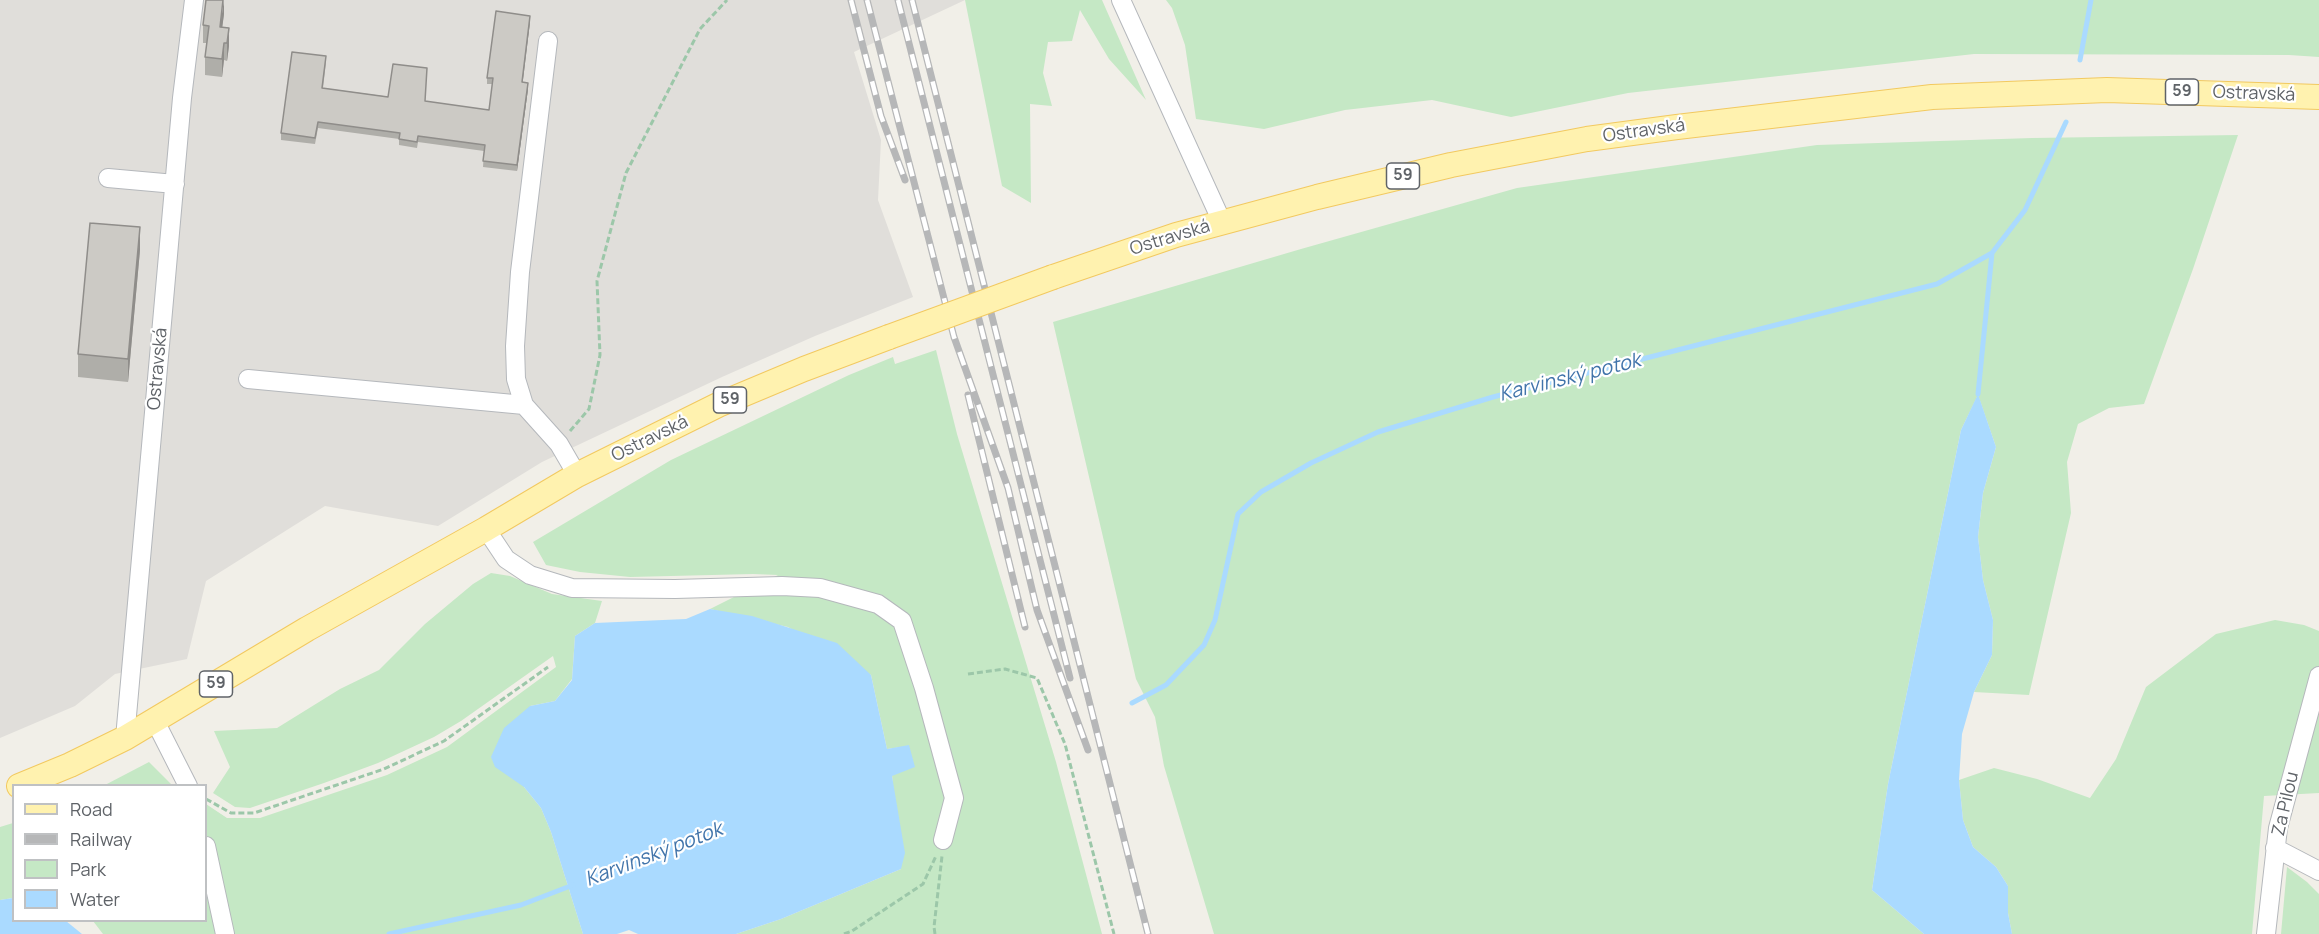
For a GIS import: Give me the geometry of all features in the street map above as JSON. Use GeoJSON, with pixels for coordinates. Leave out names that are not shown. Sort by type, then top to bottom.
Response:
{"type":"FeatureCollection","features":[{"type":"Feature","properties":{"kind":"main road","name":"Ostravská"},"geometry":{"type":"LineString","coordinates":[[24,784],[70,765],[155,722],[307,628],[486,529],[577,475],[718,405],[804,369],[1053,277],[1133,249],[1222,222],[1408,174],[1543,147],[1666,128],[1821,110],[1932,98],[2045,91],[2192,92],[2319,97]]}},
{"type":"Feature","properties":{"kind":"street","name":"Ostravská"},"geometry":{"type":"LineString","coordinates":[[124,738],[182,98],[194,0]]}},
{"type":"Feature","properties":{"kind":"street"},"geometry":{"type":"LineString","coordinates":[[1120,0],[1222,222]]}},
{"type":"Feature","properties":{"kind":"street"},"geometry":{"type":"LineString","coordinates":[[548,40],[520,272],[515,346],[516,379],[524,405],[559,444],[577,475]]}},
{"type":"Feature","properties":{"kind":"street"},"geometry":{"type":"LineString","coordinates":[[108,178],[175,184]]}},
{"type":"Feature","properties":{"kind":"street"},"geometry":{"type":"LineString","coordinates":[[248,379],[524,405]]}},
{"type":"Feature","properties":{"kind":"street"},"geometry":{"type":"LineString","coordinates":[[486,529],[506,559],[530,575],[572,588],[675,590],[782,586],[820,588],[878,604],[902,621],[924,688],[954,798],[943,840]]}},
{"type":"Feature","properties":{"kind":"street","name":"Za Pilou"},"geometry":{"type":"LineString","coordinates":[[2266,934],[2278,828],[2319,676]]}},
{"type":"Feature","properties":{"kind":"street"},"geometry":{"type":"LineString","coordinates":[[155,722],[187,784]]}},
{"type":"Feature","properties":{"kind":"street"},"geometry":{"type":"LineString","coordinates":[[2275,848],[2319,871]]}},
{"type":"Feature","properties":{"kind":"street"},"geometry":{"type":"LineString","coordinates":[[207,851],[225,934]]}},
{"type":"Feature","properties":{"kind":"path"},"geometry":{"type":"LineString","coordinates":[[559,444],[590,409],[600,355],[597,281],[626,173],[700,29],[727,0]]}},
{"type":"Feature","properties":{"kind":"path"},"geometry":{"type":"LineString","coordinates":[[207,800],[231,813],[254,813],[384,769],[444,741],[548,667]]}},
{"type":"Feature","properties":{"kind":"path"},"geometry":{"type":"LineString","coordinates":[[968,674],[1005,669],[1036,678],[1065,744],[1114,934]]}},
{"type":"Feature","properties":{"kind":"path"},"geometry":{"type":"LineString","coordinates":[[844,934],[922,884],[943,840]]}},
{"type":"Feature","properties":{"kind":"path"},"geometry":{"type":"LineString","coordinates":[[935,934],[943,840]]}},
{"type":"Feature","properties":{"kind":"shaded area"},"geometry":{"type":"Polygon","coordinates":[[[0,0],[965,0],[854,52],[881,140],[878,200],[913,297],[815,336],[722,377],[542,462],[438,526],[325,506],[206,581],[187,659],[115,674],[75,706],[0,738],[0,0]]]}},
{"type":"Feature","properties":{"kind":"green space"},"geometry":{"type":"Polygon","coordinates":[[[965,0],[1102,0],[1146,100],[1109,59],[1080,10],[1072,41],[1048,42],[1043,73],[1052,106],[1030,104],[1031,203],[1002,186],[965,0]]]}},
{"type":"Feature","properties":{"kind":"green space"},"geometry":{"type":"Polygon","coordinates":[[[1166,0],[2319,0],[2319,57],[1974,54],[1628,93],[1511,117],[1432,100],[1345,110],[1264,129],[1196,119],[1185,45],[1172,8],[1166,0]]]}},
{"type":"Feature","properties":{"kind":"green space"},"geometry":{"type":"Polygon","coordinates":[[[2238,135],[2144,404],[2109,408],[2078,424],[2067,462],[2071,513],[2029,695],[1974,692],[1992,655],[1993,620],[1983,580],[1978,537],[1983,493],[1996,447],[1978,395],[1961,430],[1888,784],[1872,890],[1924,934],[1214,934],[1164,766],[1155,717],[1136,679],[1053,322],[1517,188],[1817,145],[2032,138],[2238,135]]]}},
{"type":"Feature","properties":{"kind":"green space"},"geometry":{"type":"Polygon","coordinates":[[[936,350],[957,434],[1056,762],[1102,934],[736,934],[781,919],[901,869],[892,775],[909,746],[887,749],[871,675],[788,627],[710,609],[778,575],[630,577],[580,572],[546,565],[533,542],[671,460],[849,375],[893,357],[895,364],[936,350]]]}},
{"type":"Feature","properties":{"kind":"green space"},"geometry":{"type":"Polygon","coordinates":[[[491,573],[510,576],[552,594],[602,601],[595,623],[575,636],[572,679],[555,701],[530,706],[524,787],[541,808],[551,832],[583,934],[103,934],[94,922],[207,922],[207,805],[227,818],[260,818],[387,775],[447,747],[556,667],[553,656],[461,721],[434,737],[378,763],[324,783],[250,808],[235,807],[213,793],[230,767],[214,731],[277,728],[340,689],[379,670],[425,624],[473,584],[491,573]]]}},
{"type":"Feature","properties":{"kind":"green space"},"geometry":{"type":"Polygon","coordinates":[[[2275,620],[2304,625],[2319,631],[2319,793],[2264,796],[2252,934],[2012,934],[2008,913],[2008,886],[1996,867],[1973,847],[1963,820],[1959,780],[1994,768],[2037,779],[2090,798],[2116,759],[2146,687],[2216,634],[2275,620]]]}},
{"type":"Feature","properties":{"kind":"green space"},"geometry":{"type":"Polygon","coordinates":[[[149,762],[171,784],[107,784],[149,762]]]}},
{"type":"Feature","properties":{"kind":"green space"},"geometry":{"type":"Polygon","coordinates":[[[12,823],[12,898],[0,900],[0,827],[12,823]]]}},
{"type":"Feature","properties":{"kind":"green space"},"geometry":{"type":"Polygon","coordinates":[[[2287,867],[2319,894],[2319,934],[2281,934],[2287,867]]]}},
{"type":"Feature","properties":{"kind":"water"},"geometry":{"type":"Polygon","coordinates":[[[1978,394],[1996,447],[1983,493],[1978,537],[1983,580],[1993,620],[1992,655],[1974,692],[1962,734],[1959,780],[1963,820],[1973,847],[1996,867],[2008,886],[2008,913],[2012,934],[1924,934],[1872,890],[1888,784],[1961,430],[1978,394]]]}},
{"type":"Feature","properties":{"kind":"water"},"geometry":{"type":"Polygon","coordinates":[[[710,609],[752,616],[837,643],[871,675],[887,749],[909,745],[915,767],[892,776],[905,853],[901,869],[781,919],[736,934],[638,934],[629,930],[617,934],[583,934],[551,832],[541,808],[524,787],[495,767],[491,757],[504,728],[530,706],[555,701],[572,680],[575,636],[595,623],[686,619],[710,609]]]}},
{"type":"Feature","properties":{"kind":"water"},"geometry":{"type":"Polygon","coordinates":[[[12,898],[12,922],[67,922],[82,934],[0,934],[0,900],[12,898]]]}},
{"type":"Feature","properties":{"kind":"building"},"geometry":{"type":"Polygon","coordinates":[[[206,0],[223,0],[220,27],[229,28],[222,59],[205,57],[209,26],[203,25],[206,0]]]}},
{"type":"Feature","properties":{"kind":"building"},"geometry":{"type":"Polygon","coordinates":[[[496,11],[530,16],[522,82],[528,83],[517,165],[483,161],[485,145],[418,136],[417,142],[399,139],[400,133],[318,122],[315,138],[281,133],[292,52],[326,56],[322,88],[388,97],[393,64],[427,68],[425,101],[489,110],[493,78],[487,78],[496,11]]]}},
{"type":"Feature","properties":{"kind":"building"},"geometry":{"type":"Polygon","coordinates":[[[90,223],[140,227],[128,359],[78,354],[90,223]]]}},
{"type":"Feature","properties":{"kind":"waterway","name":"Karvinský potok"},"geometry":{"type":"LineString","coordinates":[[2080,60],[2091,0]]}},
{"type":"Feature","properties":{"kind":"waterway","name":"Karvinský potok"},"geometry":{"type":"LineString","coordinates":[[1132,703],[1166,685],[1204,645],[1215,620],[1238,514],[1261,492],[1311,463],[1378,432],[1493,397],[1937,284],[1992,253],[2025,210],[2066,122]]}},
{"type":"Feature","properties":{"kind":"waterway"},"geometry":{"type":"LineString","coordinates":[[1978,394],[1992,253]]}},
{"type":"Feature","properties":{"kind":"waterway","name":"Karvinský potok"},"geometry":{"type":"LineString","coordinates":[[389,934],[521,905],[573,885]]}},
{"type":"Feature","properties":{"kind":"railway"},"geometry":{"type":"LineString","coordinates":[[851,0],[881,116],[905,180]]}},
{"type":"Feature","properties":{"kind":"railway"},"geometry":{"type":"LineString","coordinates":[[867,0],[954,337],[1008,488],[1037,610],[1088,750]]}},
{"type":"Feature","properties":{"kind":"railway"},"geometry":{"type":"LineString","coordinates":[[898,0],[1070,678]]}},
{"type":"Feature","properties":{"kind":"railway"},"geometry":{"type":"LineString","coordinates":[[912,0],[1148,934]]}},
{"type":"Feature","properties":{"kind":"railway"},"geometry":{"type":"LineString","coordinates":[[968,395],[1025,627]]}}]}
